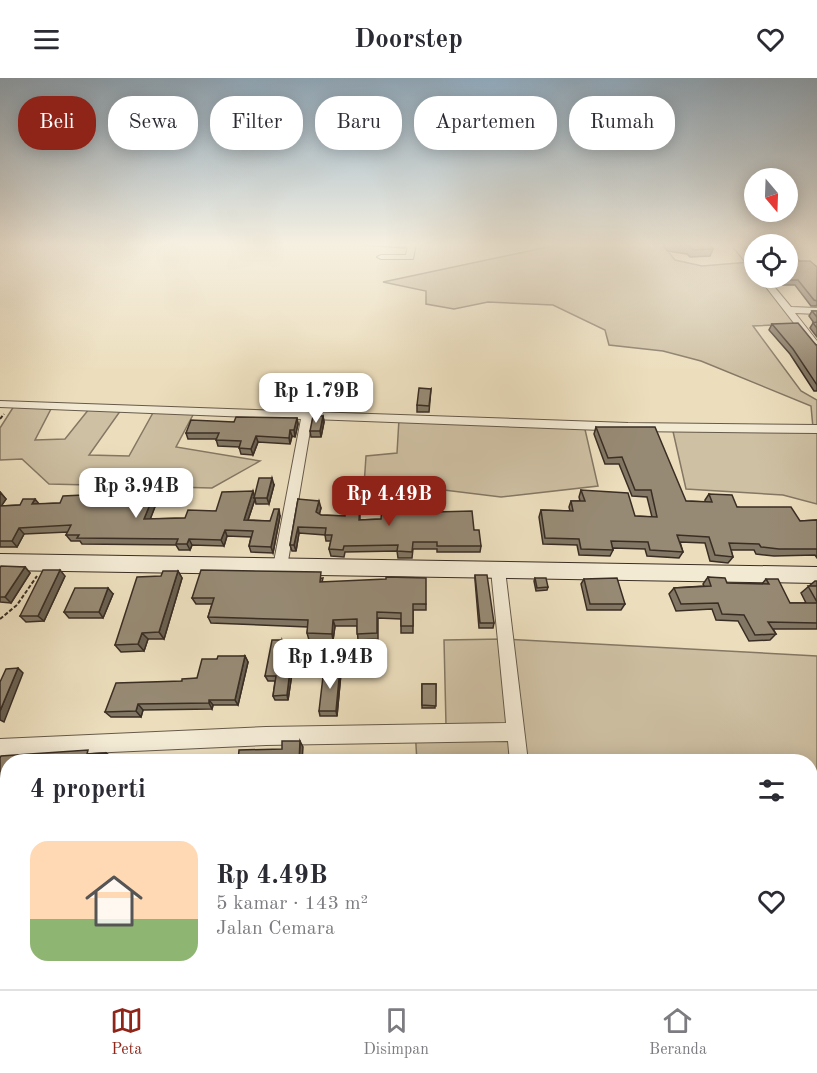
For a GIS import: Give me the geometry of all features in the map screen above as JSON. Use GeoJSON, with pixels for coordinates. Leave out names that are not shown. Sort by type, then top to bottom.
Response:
{"type":"FeatureCollection","features":[{"type":"Feature","properties":{"kind":"street"},"geometry":{"type":"LineString","coordinates":[[771,288],[817,347]]}},
{"type":"Feature","properties":{"kind":"street"},"geometry":{"type":"LineString","coordinates":[[790,310],[817,311]]}},
{"type":"Feature","properties":{"kind":"street"},"geometry":{"type":"LineString","coordinates":[[0,404],[628,427],[817,429]]}},
{"type":"Feature","properties":{"kind":"street"},"geometry":{"type":"LineString","coordinates":[[280,567],[307,417]]}},
{"type":"Feature","properties":{"kind":"street"},"geometry":{"type":"LineString","coordinates":[[0,562],[817,575]]}},
{"type":"Feature","properties":{"kind":"street"},"geometry":{"type":"LineString","coordinates":[[498,570],[518,754]]}},
{"type":"Feature","properties":{"kind":"street"},"geometry":{"type":"LineString","coordinates":[[0,748],[266,736],[515,732]]}},
{"type":"Feature","properties":{"kind":"path"},"geometry":{"type":"LineString","coordinates":[[0,619],[17,605],[46,563]]}},
{"type":"Feature","properties":{"kind":"shaded area"},"geometry":{"type":"Polygon","coordinates":[[[405,287],[771,288],[799,324],[753,326],[801,391],[817,400],[817,504],[783,495],[686,489],[672,427],[813,428],[811,406],[701,361],[663,351],[609,345],[605,330],[553,305],[488,302],[454,309],[426,304],[426,291],[405,287]]]}},
{"type":"Feature","properties":{"kind":"shaded area"},"geometry":{"type":"Polygon","coordinates":[[[14,406],[52,407],[35,440],[65,439],[89,409],[121,410],[89,455],[129,456],[154,411],[194,413],[176,447],[260,461],[212,488],[49,484],[22,459],[0,460],[0,428],[14,406]]]}},
{"type":"Feature","properties":{"kind":"shaded area"},"geometry":{"type":"Polygon","coordinates":[[[399,419],[584,425],[598,486],[501,497],[403,485],[364,486],[366,456],[397,453],[399,419]]]}},
{"type":"Feature","properties":{"kind":"shaded area"},"geometry":{"type":"Polygon","coordinates":[[[504,639],[817,656],[817,754],[526,754],[522,725],[446,725],[444,640],[504,639]]]}},
{"type":"Feature","properties":{"kind":"shaded area"},"geometry":{"type":"Polygon","coordinates":[[[415,728],[516,728],[520,754],[417,754],[415,728]]]}},
{"type":"Feature","properties":{"kind":"building"},"geometry":{"type":"Polygon","coordinates":[[[803,287],[817,287],[817,301],[814,300],[803,287]]]}},
{"type":"Feature","properties":{"kind":"building"},"geometry":{"type":"Polygon","coordinates":[[[798,323],[817,345],[817,385],[793,349],[772,324],[798,323]]]}},
{"type":"Feature","properties":{"kind":"building"},"geometry":{"type":"Polygon","coordinates":[[[419,388],[431,389],[429,406],[417,405],[419,388]]]}},
{"type":"Feature","properties":{"kind":"building"},"geometry":{"type":"Polygon","coordinates":[[[313,416],[323,416],[320,431],[310,431],[313,416]]]}},
{"type":"Feature","properties":{"kind":"building"},"geometry":{"type":"Polygon","coordinates":[[[236,417],[297,418],[294,430],[290,430],[289,438],[256,436],[251,449],[239,448],[241,441],[216,440],[219,433],[186,433],[191,420],[234,422],[236,417]]]}},
{"type":"Feature","properties":{"kind":"building"},"geometry":{"type":"Polygon","coordinates":[[[596,427],[655,427],[686,501],[712,502],[709,494],[732,495],[737,507],[791,507],[800,521],[817,520],[817,549],[779,549],[761,547],[759,544],[729,543],[733,557],[715,555],[709,537],[677,535],[683,552],[650,550],[648,542],[611,541],[613,550],[581,549],[579,539],[545,538],[541,510],[573,511],[571,501],[585,501],[581,490],[628,493],[635,516],[657,517],[651,490],[635,490],[622,457],[608,458],[596,427]]]}},
{"type":"Feature","properties":{"kind":"building"},"geometry":{"type":"Polygon","coordinates":[[[259,478],[272,478],[267,498],[254,498],[259,478]]]}},
{"type":"Feature","properties":{"kind":"building"},"geometry":{"type":"Polygon","coordinates":[[[89,482],[102,482],[95,497],[153,497],[144,519],[185,518],[188,510],[216,511],[222,492],[253,491],[244,520],[270,521],[274,509],[279,509],[271,547],[249,546],[253,531],[225,530],[221,540],[189,539],[187,544],[176,544],[178,539],[77,538],[79,535],[66,535],[71,525],[19,528],[12,541],[0,541],[0,506],[20,505],[23,499],[35,499],[32,504],[60,503],[63,496],[83,495],[89,482]]]}},
{"type":"Feature","properties":{"kind":"building"},"geometry":{"type":"Polygon","coordinates":[[[383,496],[397,497],[397,513],[472,511],[474,530],[479,530],[481,546],[437,546],[437,542],[413,542],[412,552],[397,551],[398,545],[344,546],[343,550],[329,549],[332,535],[325,535],[326,528],[298,527],[294,545],[290,545],[298,499],[319,501],[316,512],[321,515],[345,516],[345,505],[360,505],[359,520],[381,519],[383,496]]]}},
{"type":"Feature","properties":{"kind":"building"},"geometry":{"type":"Polygon","coordinates":[[[1,566],[25,567],[5,597],[0,597],[1,566]]]}},
{"type":"Feature","properties":{"kind":"building"},"geometry":{"type":"Polygon","coordinates":[[[43,570],[60,570],[38,616],[20,616],[43,570]]]}},
{"type":"Feature","properties":{"kind":"building"},"geometry":{"type":"Polygon","coordinates":[[[201,570],[321,572],[320,582],[386,579],[386,577],[426,578],[426,604],[413,604],[413,626],[401,626],[401,613],[377,612],[377,633],[357,634],[357,619],[333,620],[332,634],[307,633],[308,620],[208,617],[214,598],[192,598],[201,570]]]}},
{"type":"Feature","properties":{"kind":"building"},"geometry":{"type":"Polygon","coordinates":[[[163,571],[178,571],[159,632],[142,633],[138,644],[115,645],[137,577],[161,576],[163,571]]]}},
{"type":"Feature","properties":{"kind":"building"},"geometry":{"type":"Polygon","coordinates":[[[475,575],[487,575],[494,623],[480,623],[475,575]]]}},
{"type":"Feature","properties":{"kind":"building"},"geometry":{"type":"Polygon","coordinates":[[[708,577],[725,578],[727,583],[769,584],[766,579],[778,579],[790,603],[817,603],[817,623],[768,622],[776,634],[755,635],[744,615],[722,614],[718,603],[681,604],[674,588],[711,586],[708,577]]]}},
{"type":"Feature","properties":{"kind":"building"},"geometry":{"type":"Polygon","coordinates":[[[535,578],[546,578],[548,587],[537,588],[535,578]]]}},
{"type":"Feature","properties":{"kind":"building"},"geometry":{"type":"Polygon","coordinates":[[[617,578],[625,604],[590,604],[584,579],[617,578]]]}},
{"type":"Feature","properties":{"kind":"building"},"geometry":{"type":"Polygon","coordinates":[[[808,586],[817,586],[817,602],[808,586]]]}},
{"type":"Feature","properties":{"kind":"building"},"geometry":{"type":"Polygon","coordinates":[[[75,588],[108,588],[99,612],[64,612],[75,588]]]}},
{"type":"Feature","properties":{"kind":"building"},"geometry":{"type":"Polygon","coordinates":[[[272,640],[282,640],[279,662],[291,662],[287,695],[273,696],[276,676],[265,676],[272,640]]]}},
{"type":"Feature","properties":{"kind":"building"},"geometry":{"type":"Polygon","coordinates":[[[218,656],[245,656],[235,700],[209,700],[209,703],[138,704],[136,711],[105,712],[116,683],[182,681],[182,679],[197,678],[202,659],[217,659],[218,656]]]}},
{"type":"Feature","properties":{"kind":"building"},"geometry":{"type":"Polygon","coordinates":[[[18,668],[0,711],[0,682],[6,669],[18,668]]]}},
{"type":"Feature","properties":{"kind":"building"},"geometry":{"type":"Polygon","coordinates":[[[324,668],[340,668],[336,711],[319,711],[324,668]]]}},
{"type":"Feature","properties":{"kind":"building"},"geometry":{"type":"Polygon","coordinates":[[[422,684],[436,684],[436,706],[422,705],[422,684]]]}},
{"type":"Feature","properties":{"kind":"building"},"geometry":{"type":"Polygon","coordinates":[[[282,741],[300,741],[299,754],[239,754],[239,750],[282,749],[282,741]]]}},
{"type":"Feature","properties":{"kind":"building"},"geometry":{"type":"Polygon","coordinates":[[[88,750],[87,754],[30,754],[88,750]]]}}]}
